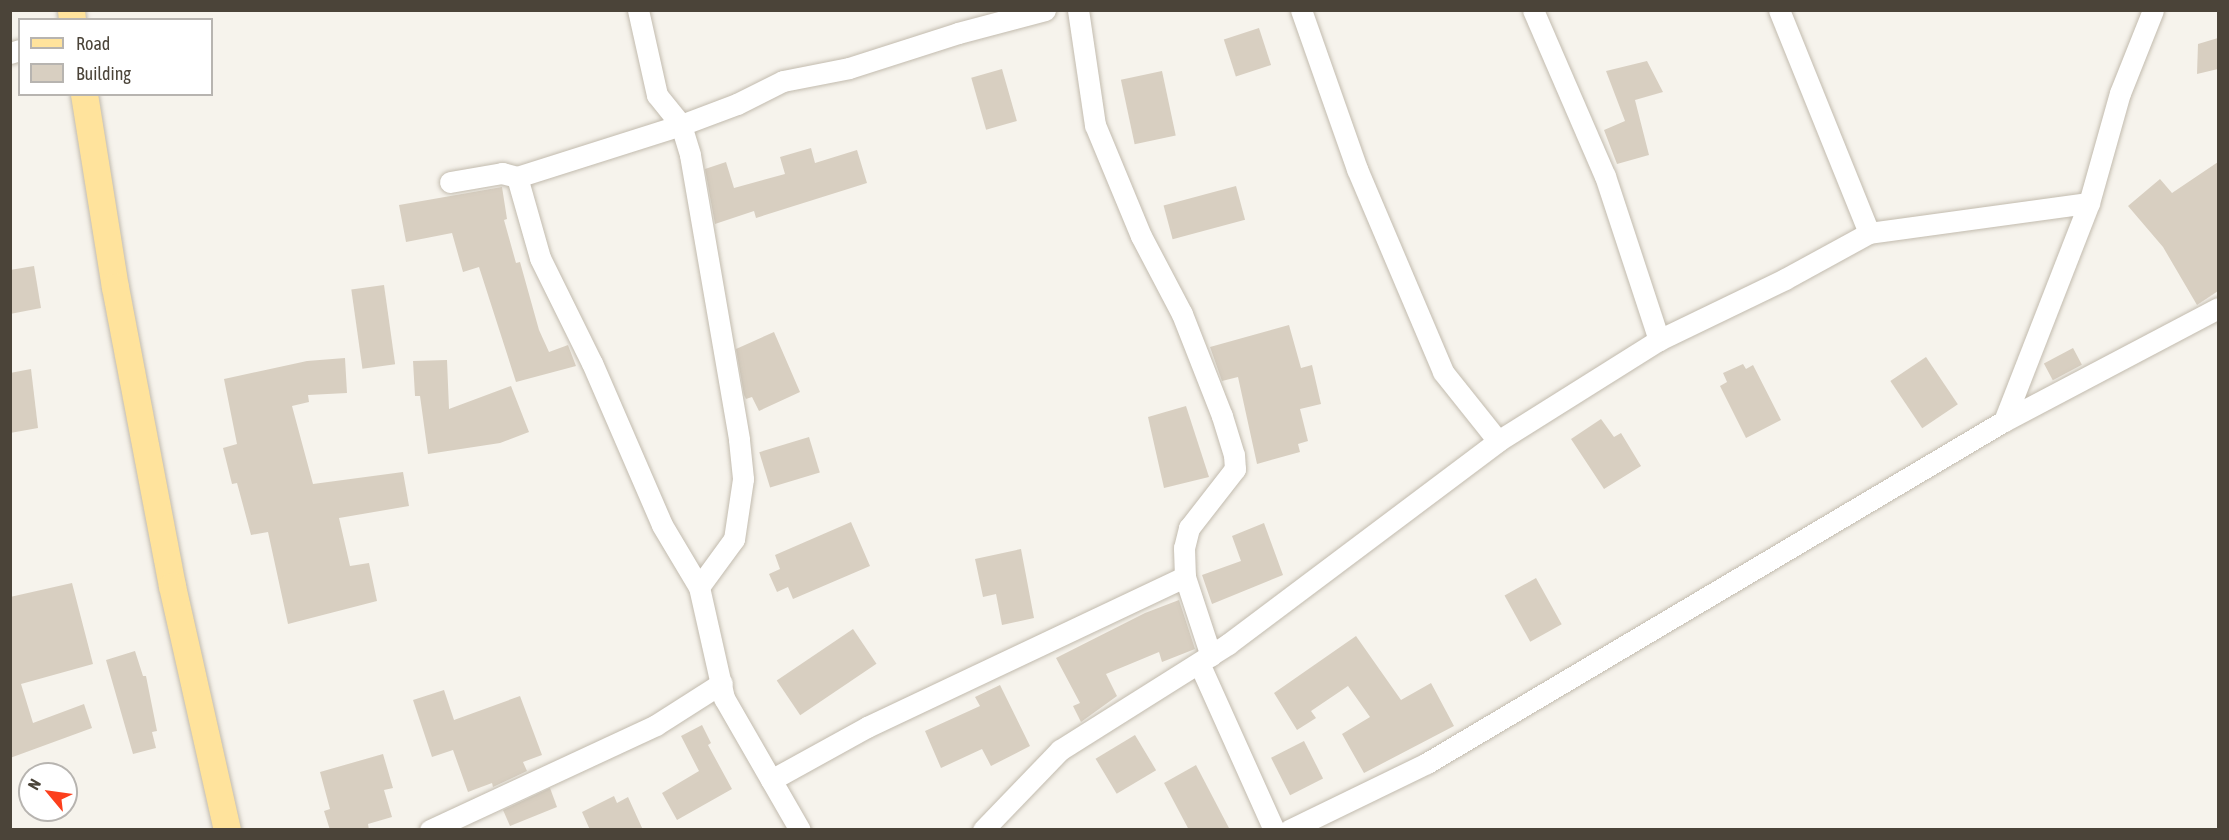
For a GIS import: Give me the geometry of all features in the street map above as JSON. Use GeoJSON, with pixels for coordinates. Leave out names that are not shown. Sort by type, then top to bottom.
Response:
{"type":"FeatureCollection","features":[{"type":"Feature","properties":{"kind":"main road"},"geometry":{"type":"LineString","coordinates":[[84,96],[115,286],[172,586],[227,830]]}},
{"type":"Feature","properties":{"kind":"street"},"geometry":{"type":"LineString","coordinates":[[638,10],[657,95],[681,125],[712,272],[742,479],[734,539],[699,587]]}},
{"type":"Feature","properties":{"kind":"street"},"geometry":{"type":"LineString","coordinates":[[450,182],[502,173],[517,177],[681,125],[737,104],[783,81],[849,68],[958,33],[1045,10]]}},
{"type":"Feature","properties":{"kind":"street"},"geometry":{"type":"LineString","coordinates":[[1078,10],[1095,125],[1141,236],[1182,314],[1234,455],[1235,469],[1189,528],[1184,548],[1185,577],[1205,659],[1274,830]]}},
{"type":"Feature","properties":{"kind":"street"},"geometry":{"type":"LineString","coordinates":[[1301,10],[1357,169],[1443,372],[1498,441]]}},
{"type":"Feature","properties":{"kind":"street"},"geometry":{"type":"LineString","coordinates":[[1533,10],[1605,176],[1659,340]]}},
{"type":"Feature","properties":{"kind":"street"},"geometry":{"type":"LineString","coordinates":[[1779,10],[1869,233]]}},
{"type":"Feature","properties":{"kind":"street"},"geometry":{"type":"LineString","coordinates":[[2004,421],[2089,203],[2120,93],[2153,10]]}},
{"type":"Feature","properties":{"kind":"street"},"geometry":{"type":"LineString","coordinates":[[517,177],[540,258],[592,363],[662,525],[699,587],[724,698],[800,830]]}},
{"type":"Feature","properties":{"kind":"street"},"geometry":{"type":"LineString","coordinates":[[983,830],[1060,750],[1205,659],[1332,569],[1498,441],[1659,340],[1785,279],[1869,233],[2089,203]]}},
{"type":"Feature","properties":{"kind":"street"},"geometry":{"type":"LineString","coordinates":[[1289,830],[1427,763],[2004,421],[2218,308]]}},
{"type":"Feature","properties":{"kind":"street"},"geometry":{"type":"LineString","coordinates":[[771,780],[867,727],[1185,577]]}},
{"type":"Feature","properties":{"kind":"street"},"geometry":{"type":"LineString","coordinates":[[430,830],[656,725],[722,683]]}},
{"type":"Feature","properties":{"kind":"building"},"geometry":{"type":"Polygon","coordinates":[[[1259,28],[1271,65],[1236,77],[1224,39],[1259,28]]]}},
{"type":"Feature","properties":{"kind":"building"},"geometry":{"type":"Polygon","coordinates":[[[2218,38],[2218,69],[2197,74],[2198,44],[2218,38]]]}},
{"type":"Feature","properties":{"kind":"building"},"geometry":{"type":"Polygon","coordinates":[[[1647,61],[1663,92],[1635,100],[1649,155],[1617,164],[1604,130],[1625,121],[1606,71],[1647,61]]]}},
{"type":"Feature","properties":{"kind":"building"},"geometry":{"type":"Polygon","coordinates":[[[1002,69],[1017,121],[986,130],[971,78],[1002,69]]]}},
{"type":"Feature","properties":{"kind":"building"},"geometry":{"type":"Polygon","coordinates":[[[1162,71],[1176,136],[1135,144],[1121,80],[1162,71]]]}},
{"type":"Feature","properties":{"kind":"building"},"geometry":{"type":"Polygon","coordinates":[[[811,148],[815,163],[857,150],[867,183],[756,218],[754,211],[715,224],[705,169],[726,162],[734,188],[785,174],[780,157],[811,148]]]}},
{"type":"Feature","properties":{"kind":"building"},"geometry":{"type":"Polygon","coordinates":[[[2218,162],[2218,291],[2197,305],[2163,247],[2128,206],[2160,179],[2172,193],[2218,162]]]}},
{"type":"Feature","properties":{"kind":"building"},"geometry":{"type":"Polygon","coordinates":[[[1236,186],[1245,220],[1173,239],[1164,205],[1236,186]]]}},
{"type":"Feature","properties":{"kind":"building"},"geometry":{"type":"Polygon","coordinates":[[[502,187],[507,219],[504,220],[516,263],[520,262],[539,330],[549,352],[568,345],[576,366],[516,382],[479,267],[463,272],[452,233],[406,242],[399,205],[502,187]]]}},
{"type":"Feature","properties":{"kind":"building"},"geometry":{"type":"Polygon","coordinates":[[[34,266],[41,308],[10,314],[10,270],[34,266]]]}},
{"type":"Feature","properties":{"kind":"building"},"geometry":{"type":"Polygon","coordinates":[[[384,285],[395,364],[362,369],[351,290],[384,285]]]}},
{"type":"Feature","properties":{"kind":"building"},"geometry":{"type":"Polygon","coordinates":[[[1289,325],[1301,368],[1312,365],[1321,404],[1300,409],[1308,441],[1298,444],[1300,452],[1257,464],[1238,377],[1222,381],[1210,347],[1289,325]]]}},
{"type":"Feature","properties":{"kind":"building"},"geometry":{"type":"Polygon","coordinates":[[[774,332],[800,392],[759,411],[752,397],[746,399],[744,395],[736,349],[774,332]]]}},
{"type":"Feature","properties":{"kind":"building"},"geometry":{"type":"Polygon","coordinates":[[[2073,348],[2082,365],[2053,380],[2044,363],[2073,348]]]}},
{"type":"Feature","properties":{"kind":"building"},"geometry":{"type":"Polygon","coordinates":[[[1926,357],[1958,404],[1922,428],[1890,381],[1926,357]]]}},
{"type":"Feature","properties":{"kind":"building"},"geometry":{"type":"Polygon","coordinates":[[[345,358],[347,393],[308,395],[309,402],[292,406],[313,484],[403,472],[409,506],[339,518],[350,566],[369,563],[377,601],[288,624],[268,532],[251,535],[237,483],[232,484],[223,448],[237,444],[224,379],[307,361],[345,358]]]}},
{"type":"Feature","properties":{"kind":"building"},"geometry":{"type":"Polygon","coordinates":[[[447,360],[449,409],[511,386],[529,432],[500,443],[428,454],[420,396],[415,396],[413,361],[447,360]]]}},
{"type":"Feature","properties":{"kind":"building"},"geometry":{"type":"Polygon","coordinates":[[[1743,364],[1746,369],[1753,365],[1781,420],[1746,438],[1720,386],[1727,382],[1723,373],[1743,364]]]}},
{"type":"Feature","properties":{"kind":"building"},"geometry":{"type":"Polygon","coordinates":[[[31,369],[38,428],[10,433],[10,373],[31,369]]]}},
{"type":"Feature","properties":{"kind":"building"},"geometry":{"type":"Polygon","coordinates":[[[1186,406],[1209,477],[1164,488],[1148,417],[1186,406]]]}},
{"type":"Feature","properties":{"kind":"building"},"geometry":{"type":"Polygon","coordinates":[[[1601,419],[1614,437],[1621,433],[1641,466],[1604,489],[1571,439],[1601,419]]]}},
{"type":"Feature","properties":{"kind":"building"},"geometry":{"type":"Polygon","coordinates":[[[809,437],[820,472],[770,488],[759,452],[809,437]]]}},
{"type":"Feature","properties":{"kind":"building"},"geometry":{"type":"Polygon","coordinates":[[[851,522],[870,566],[793,599],[788,587],[777,592],[769,574],[780,569],[775,555],[851,522]]]}},
{"type":"Feature","properties":{"kind":"building"},"geometry":{"type":"Polygon","coordinates":[[[1264,523],[1283,575],[1212,604],[1202,575],[1241,561],[1232,536],[1264,523]]]}},
{"type":"Feature","properties":{"kind":"building"},"geometry":{"type":"Polygon","coordinates":[[[1021,549],[1034,618],[1002,625],[996,594],[983,597],[975,559],[1021,549]]]}},
{"type":"Feature","properties":{"kind":"building"},"geometry":{"type":"Polygon","coordinates":[[[1536,578],[1562,624],[1530,642],[1505,595],[1536,578]]]}},
{"type":"Feature","properties":{"kind":"building"},"geometry":{"type":"Polygon","coordinates":[[[72,583],[93,664],[21,684],[33,723],[84,704],[92,728],[10,758],[10,597],[72,583]]]}},
{"type":"Feature","properties":{"kind":"building"},"geometry":{"type":"Polygon","coordinates":[[[1179,600],[1195,649],[1162,662],[1159,652],[1106,674],[1117,696],[1081,722],[1073,706],[1080,703],[1056,658],[1145,613],[1179,600]]]}},
{"type":"Feature","properties":{"kind":"building"},"geometry":{"type":"Polygon","coordinates":[[[853,629],[876,664],[800,715],[777,680],[853,629]]]}},
{"type":"Feature","properties":{"kind":"building"},"geometry":{"type":"Polygon","coordinates":[[[1356,636],[1401,700],[1431,683],[1454,726],[1364,773],[1342,734],[1370,717],[1348,686],[1311,711],[1316,718],[1297,730],[1274,693],[1356,636]]]}},
{"type":"Feature","properties":{"kind":"building"},"geometry":{"type":"Polygon","coordinates":[[[135,651],[143,676],[146,676],[157,731],[152,732],[156,748],[133,754],[106,660],[135,651]]]}},
{"type":"Feature","properties":{"kind":"building"},"geometry":{"type":"Polygon","coordinates":[[[1000,685],[1030,746],[991,766],[982,749],[941,768],[925,731],[980,706],[975,697],[1000,685]]]}},
{"type":"Feature","properties":{"kind":"building"},"geometry":{"type":"Polygon","coordinates":[[[444,690],[454,720],[520,696],[542,755],[523,762],[527,771],[493,787],[492,783],[468,792],[453,750],[432,757],[413,700],[444,690]]]}},
{"type":"Feature","properties":{"kind":"building"},"geometry":{"type":"Polygon","coordinates":[[[702,725],[711,743],[708,745],[732,789],[677,820],[662,793],[699,771],[681,736],[702,725]]]}},
{"type":"Feature","properties":{"kind":"building"},"geometry":{"type":"Polygon","coordinates":[[[1135,735],[1156,770],[1117,794],[1096,759],[1135,735]]]}},
{"type":"Feature","properties":{"kind":"building"},"geometry":{"type":"Polygon","coordinates":[[[1304,741],[1323,778],[1290,795],[1271,758],[1304,741]]]}},
{"type":"Feature","properties":{"kind":"building"},"geometry":{"type":"Polygon","coordinates":[[[383,754],[393,788],[384,790],[392,817],[368,824],[369,830],[330,830],[324,811],[330,809],[320,772],[383,754]]]}},
{"type":"Feature","properties":{"kind":"building"},"geometry":{"type":"Polygon","coordinates":[[[1196,765],[1230,830],[1189,830],[1164,783],[1196,765]]]}},
{"type":"Feature","properties":{"kind":"building"},"geometry":{"type":"Polygon","coordinates":[[[550,788],[557,807],[510,826],[503,810],[550,788]]]}},
{"type":"Feature","properties":{"kind":"building"},"geometry":{"type":"Polygon","coordinates":[[[614,796],[617,803],[628,797],[643,830],[590,830],[582,812],[614,796]]]}}]}
